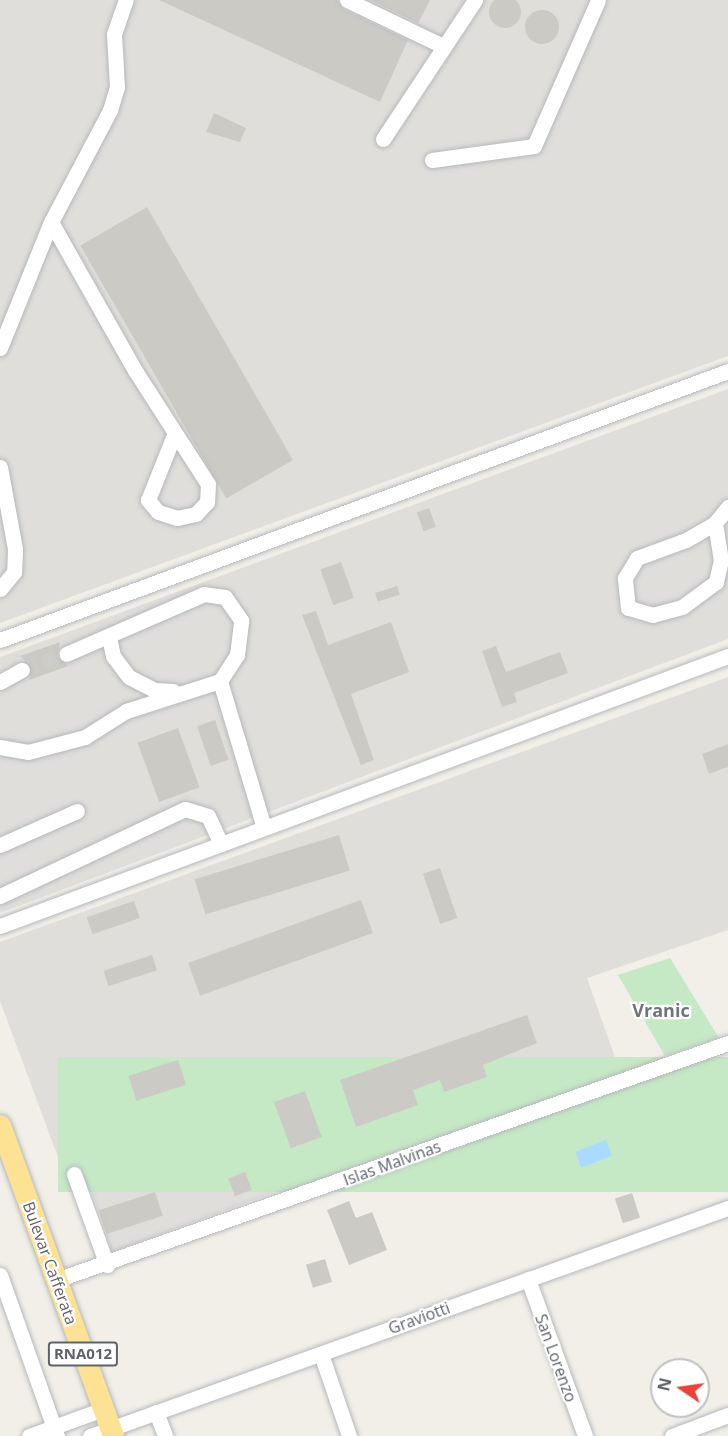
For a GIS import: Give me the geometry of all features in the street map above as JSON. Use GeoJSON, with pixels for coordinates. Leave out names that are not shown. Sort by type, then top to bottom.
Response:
{"type":"FeatureCollection","features":[{"type":"Feature","properties":{"kind":"highway","name":"Bulevar Cafferata"},"geometry":{"type":"LineString","coordinates":[[0,1125],[5,1155],[56,1280],[103,1409],[104,1434]]}},
{"type":"Feature","properties":{"kind":"street"},"geometry":{"type":"LineString","coordinates":[[0,348],[51,222],[110,110],[117,87],[114,34],[126,0]]}},
{"type":"Feature","properties":{"kind":"street"},"geometry":{"type":"LineString","coordinates":[[347,0],[441,45]]}},
{"type":"Feature","properties":{"kind":"street"},"geometry":{"type":"LineString","coordinates":[[383,139],[441,45],[475,0]]}},
{"type":"Feature","properties":{"kind":"street"},"geometry":{"type":"LineString","coordinates":[[432,160],[534,146],[598,0]]}},
{"type":"Feature","properties":{"kind":"street"},"geometry":{"type":"LineString","coordinates":[[51,222],[174,435],[208,484],[207,501],[196,514],[177,518],[158,512],[148,500],[174,435]]}},
{"type":"Feature","properties":{"kind":"street"},"geometry":{"type":"LineString","coordinates":[[0,640],[728,371]]}},
{"type":"Feature","properties":{"kind":"street"},"geometry":{"type":"LineString","coordinates":[[0,467],[15,549],[14,572],[0,589]]}},
{"type":"Feature","properties":{"kind":"street"},"geometry":{"type":"LineString","coordinates":[[715,523],[721,560],[716,582],[672,610],[653,615],[628,608],[625,578],[637,558],[686,540],[715,523],[728,507]]}},
{"type":"Feature","properties":{"kind":"street"},"geometry":{"type":"LineString","coordinates":[[0,747],[28,752],[85,737],[126,711],[178,692],[220,681],[237,655],[241,620],[225,597],[204,594],[134,621],[109,637],[66,654]]}},
{"type":"Feature","properties":{"kind":"street"},"geometry":{"type":"LineString","coordinates":[[109,637],[113,656],[129,676],[154,690],[178,692]]}},
{"type":"Feature","properties":{"kind":"street"},"geometry":{"type":"LineString","coordinates":[[0,926],[728,656]]}},
{"type":"Feature","properties":{"kind":"street"},"geometry":{"type":"LineString","coordinates":[[0,682],[22,670]]}},
{"type":"Feature","properties":{"kind":"street"},"geometry":{"type":"LineString","coordinates":[[220,681],[264,828]]}},
{"type":"Feature","properties":{"kind":"street"},"geometry":{"type":"LineString","coordinates":[[0,896],[185,809],[208,816],[221,844]]}},
{"type":"Feature","properties":{"kind":"street"},"geometry":{"type":"LineString","coordinates":[[0,845],[77,811]]}},
{"type":"Feature","properties":{"kind":"street","name":"Islas Malvinas"},"geometry":{"type":"LineString","coordinates":[[56,1280],[107,1265],[728,1043]]}},
{"type":"Feature","properties":{"kind":"street"},"geometry":{"type":"LineString","coordinates":[[74,1174],[107,1265]]}},
{"type":"Feature","properties":{"kind":"street","name":"Graviotti"},"geometry":{"type":"LineString","coordinates":[[104,1434],[156,1412],[728,1208]]}},
{"type":"Feature","properties":{"kind":"street"},"geometry":{"type":"LineString","coordinates":[[0,1275],[56,1431]]}},
{"type":"Feature","properties":{"kind":"street","name":"San Lorenzo"},"geometry":{"type":"LineString","coordinates":[[528,1279],[585,1436]]}},
{"type":"Feature","properties":{"kind":"street"},"geometry":{"type":"LineString","coordinates":[[321,1354],[349,1436]]}},
{"type":"Feature","properties":{"kind":"street"},"geometry":{"type":"LineString","coordinates":[[29,1436],[56,1431],[103,1409]]}},
{"type":"Feature","properties":{"kind":"street"},"geometry":{"type":"LineString","coordinates":[[156,1412],[165,1436]]}},
{"type":"Feature","properties":{"kind":"street"},"geometry":{"type":"LineString","coordinates":[[672,1436],[728,1415]]}},
{"type":"Feature","properties":{"kind":"shaded area"},"geometry":{"type":"Polygon","coordinates":[[[0,0],[728,0],[728,356],[0,623],[0,0]]]}},
{"type":"Feature","properties":{"kind":"shaded area"},"geometry":{"type":"Polygon","coordinates":[[[728,389],[728,639],[0,913],[0,657],[728,389]]]}},
{"type":"Feature","properties":{"kind":"shaded area"},"geometry":{"type":"Polygon","coordinates":[[[728,677],[728,930],[587,978],[618,1066],[112,1252],[79,1154],[59,1160],[0,1001],[0,942],[728,677]]]}},
{"type":"Feature","properties":{"kind":"green space"},"geometry":{"type":"Polygon","coordinates":[[[670,958],[719,1038],[665,1056],[618,975],[670,958]]]}},
{"type":"Feature","properties":{"kind":"green space"},"geometry":{"type":"Polygon","coordinates":[[[58,1057],[728,1057],[728,1192],[58,1192],[58,1057]]]}},
{"type":"Feature","properties":{"kind":"water"},"geometry":{"type":"Polygon","coordinates":[[[606,1140],[612,1156],[581,1168],[575,1152],[606,1140]]]}},
{"type":"Feature","properties":{"kind":"building"},"geometry":{"type":"Polygon","coordinates":[[[505,-4],[516,1],[521,12],[516,23],[505,28],[494,23],[489,12],[494,1],[505,-4]]]}},
{"type":"Feature","properties":{"kind":"building"},"geometry":{"type":"Polygon","coordinates":[[[159,0],[337,0],[343,9],[408,40],[380,102],[159,0]]]}},
{"type":"Feature","properties":{"kind":"building"},"geometry":{"type":"Polygon","coordinates":[[[370,0],[430,0],[418,23],[370,0]]]}},
{"type":"Feature","properties":{"kind":"building"},"geometry":{"type":"Polygon","coordinates":[[[542,10],[554,15],[559,27],[554,39],[542,44],[530,39],[525,27],[530,15],[542,10]]]}},
{"type":"Feature","properties":{"kind":"building"},"geometry":{"type":"Polygon","coordinates":[[[214,113],[246,128],[240,142],[206,132],[214,113]]]}},
{"type":"Feature","properties":{"kind":"building"},"geometry":{"type":"Polygon","coordinates":[[[147,207],[293,460],[226,498],[80,246],[147,207]]]}},
{"type":"Feature","properties":{"kind":"building"},"geometry":{"type":"Polygon","coordinates":[[[429,508],[436,527],[424,531],[417,512],[429,508]]]}},
{"type":"Feature","properties":{"kind":"building"},"geometry":{"type":"Polygon","coordinates":[[[341,562],[354,598],[333,605],[320,570],[341,562]]]}},
{"type":"Feature","properties":{"kind":"building"},"geometry":{"type":"Polygon","coordinates":[[[397,586],[400,595],[378,602],[375,593],[397,586]]]}},
{"type":"Feature","properties":{"kind":"building"},"geometry":{"type":"Polygon","coordinates":[[[316,611],[328,645],[391,622],[409,672],[351,694],[374,760],[361,765],[302,615],[316,611]]]}},
{"type":"Feature","properties":{"kind":"building"},"geometry":{"type":"Polygon","coordinates":[[[60,642],[57,657],[68,666],[29,680],[31,666],[20,656],[60,642]]]}},
{"type":"Feature","properties":{"kind":"building"},"geometry":{"type":"Polygon","coordinates":[[[496,646],[506,672],[560,652],[568,673],[514,693],[517,702],[502,707],[482,651],[496,646]]]}},
{"type":"Feature","properties":{"kind":"building"},"geometry":{"type":"Polygon","coordinates":[[[215,720],[229,760],[211,766],[197,726],[215,720]]]}},
{"type":"Feature","properties":{"kind":"building"},"geometry":{"type":"Polygon","coordinates":[[[178,728],[200,787],[159,802],[138,743],[178,728]]]}},
{"type":"Feature","properties":{"kind":"building"},"geometry":{"type":"Polygon","coordinates":[[[728,744],[728,767],[709,774],[702,754],[728,744]]]}},
{"type":"Feature","properties":{"kind":"building"},"geometry":{"type":"Polygon","coordinates":[[[339,835],[350,870],[205,915],[195,879],[339,835]]]}},
{"type":"Feature","properties":{"kind":"building"},"geometry":{"type":"Polygon","coordinates":[[[440,868],[457,918],[440,924],[423,874],[440,868]]]}},
{"type":"Feature","properties":{"kind":"building"},"geometry":{"type":"Polygon","coordinates":[[[361,900],[373,933],[200,996],[188,963],[361,900]]]}},
{"type":"Feature","properties":{"kind":"building"},"geometry":{"type":"Polygon","coordinates":[[[134,901],[140,918],[93,934],[87,917],[134,901]]]}},
{"type":"Feature","properties":{"kind":"building"},"geometry":{"type":"Polygon","coordinates":[[[152,955],[157,970],[108,986],[103,971],[152,955]]]}},
{"type":"Feature","properties":{"kind":"building"},"geometry":{"type":"Polygon","coordinates":[[[527,1015],[537,1043],[483,1065],[487,1077],[444,1092],[440,1080],[413,1090],[418,1105],[356,1127],[340,1080],[527,1015]]]}},
{"type":"Feature","properties":{"kind":"building"},"geometry":{"type":"Polygon","coordinates":[[[178,1060],[186,1085],[137,1101],[129,1076],[178,1060]]]}},
{"type":"Feature","properties":{"kind":"building"},"geometry":{"type":"Polygon","coordinates":[[[305,1091],[322,1137],[291,1148],[274,1102],[305,1091]]]}},
{"type":"Feature","properties":{"kind":"building"},"geometry":{"type":"Polygon","coordinates":[[[245,1172],[252,1190],[235,1196],[228,1178],[245,1172]]]}},
{"type":"Feature","properties":{"kind":"building"},"geometry":{"type":"Polygon","coordinates":[[[155,1192],[163,1216],[107,1234],[99,1210],[155,1192]]]}},
{"type":"Feature","properties":{"kind":"building"},"geometry":{"type":"Polygon","coordinates":[[[632,1193],[640,1218],[623,1223],[615,1199],[632,1193]]]}},
{"type":"Feature","properties":{"kind":"building"},"geometry":{"type":"Polygon","coordinates":[[[349,1201],[356,1218],[372,1212],[387,1250],[349,1265],[327,1210],[349,1201]]]}},
{"type":"Feature","properties":{"kind":"building"},"geometry":{"type":"Polygon","coordinates":[[[325,1259],[332,1282],[313,1288],[306,1265],[325,1259]]]}},
{"type":"Feature","properties":{"kind":"tunnel"},"geometry":{"type":"LineString","coordinates":[[22,670],[66,654]]}},
{"type":"Feature","properties":{"kind":"district","name":"Vranic"},"geometry":{"type":"Point","coordinates":[661,1010]}}]}
